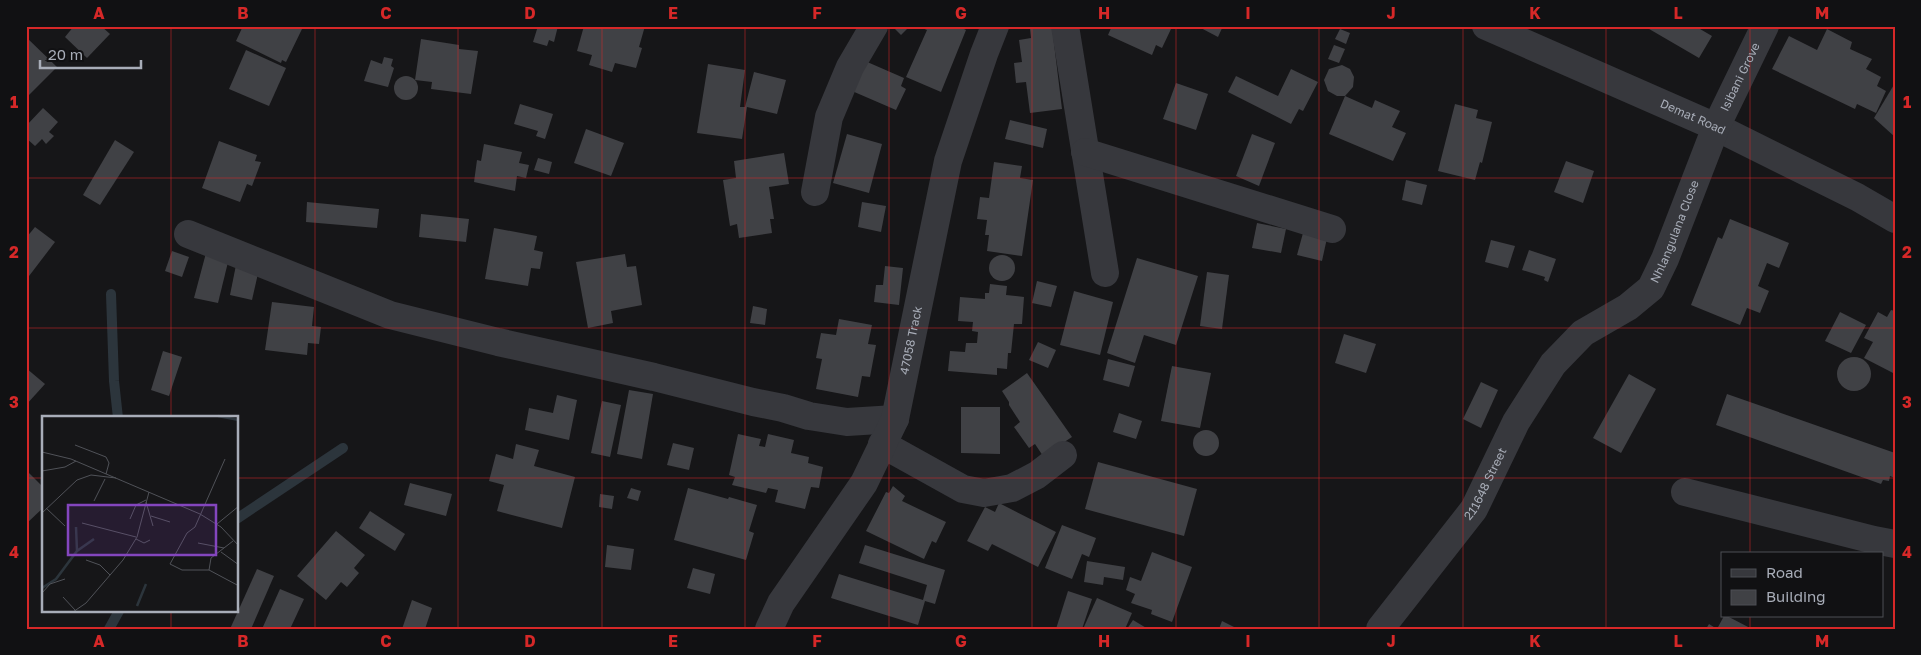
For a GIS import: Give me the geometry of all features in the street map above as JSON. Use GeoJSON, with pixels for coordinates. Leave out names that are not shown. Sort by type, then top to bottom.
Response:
{"type":"FeatureCollection","features":[{"type":"Feature","properties":{"kind":"street"},"geometry":{"type":"LineString","coordinates":[[815,192],[829,117],[850,67],[874,26]]}},
{"type":"Feature","properties":{"kind":"street","name":"47058 Track"},"geometry":{"type":"LineString","coordinates":[[768,629],[781,603],[864,483],[895,420],[948,161],[995,26]]}},
{"type":"Feature","properties":{"kind":"street"},"geometry":{"type":"LineString","coordinates":[[1065,26],[1105,274]]}},
{"type":"Feature","properties":{"kind":"street","name":"Demat Road"},"geometry":{"type":"LineString","coordinates":[[1486,26],[1716,127],[1857,197],[1895,219]]}},
{"type":"Feature","properties":{"kind":"street","name":"Isibani Grove"},"geometry":{"type":"LineString","coordinates":[[1716,127],[1765,26]]}},
{"type":"Feature","properties":{"kind":"street","name":"Nhlangulana Close"},"geometry":{"type":"LineString","coordinates":[[1583,333],[1628,307],[1651,288],[1665,259],[1716,127]]}},
{"type":"Feature","properties":{"kind":"street"},"geometry":{"type":"LineString","coordinates":[[1085,152],[1332,230]]}},
{"type":"Feature","properties":{"kind":"street"},"geometry":{"type":"LineString","coordinates":[[188,234],[390,315],[783,408],[809,416],[847,422],[895,420]]}},
{"type":"Feature","properties":{"kind":"street","name":"211648 Street"},"geometry":{"type":"LineString","coordinates":[[1380,629],[1474,508],[1516,422],[1553,364],[1583,333]]}},
{"type":"Feature","properties":{"kind":"street"},"geometry":{"type":"LineString","coordinates":[[882,444],[963,489],[984,493],[1012,488],[1037,475],[1063,455]]}},
{"type":"Feature","properties":{"kind":"street"},"geometry":{"type":"LineString","coordinates":[[1686,492],[1895,544]]}},
{"type":"Feature","properties":{"kind":"building"},"geometry":{"type":"Polygon","coordinates":[[[74,26],[101,26],[110,34],[87,58],[65,37],[74,26]]]}},
{"type":"Feature","properties":{"kind":"building"},"geometry":{"type":"Polygon","coordinates":[[[243,26],[299,26],[302,29],[286,62],[282,60],[281,63],[236,41],[243,26]]]}},
{"type":"Feature","properties":{"kind":"building"},"geometry":{"type":"Polygon","coordinates":[[[538,26],[558,26],[554,42],[549,40],[547,46],[533,42],[538,26]]]}},
{"type":"Feature","properties":{"kind":"building"},"geometry":{"type":"Polygon","coordinates":[[[584,26],[645,26],[639,47],[642,48],[636,68],[615,63],[612,72],[589,65],[592,55],[577,51],[584,26]]]}},
{"type":"Feature","properties":{"kind":"building"},"geometry":{"type":"Polygon","coordinates":[[[892,26],[910,26],[901,35],[892,26]]]}},
{"type":"Feature","properties":{"kind":"building"},"geometry":{"type":"Polygon","coordinates":[[[917,26],[958,26],[966,30],[941,92],[906,77],[927,30],[917,26]]]}},
{"type":"Feature","properties":{"kind":"building"},"geometry":{"type":"Polygon","coordinates":[[[1112,26],[1169,26],[1171,29],[1162,48],[1156,45],[1152,55],[1108,35],[1112,26]]]}},
{"type":"Feature","properties":{"kind":"building"},"geometry":{"type":"Polygon","coordinates":[[[1197,26],[1223,26],[1218,37],[1197,26]]]}},
{"type":"Feature","properties":{"kind":"building"},"geometry":{"type":"Polygon","coordinates":[[[1644,26],[1701,26],[1700,29],[1712,36],[1699,58],[1644,26]]]}},
{"type":"Feature","properties":{"kind":"building"},"geometry":{"type":"Polygon","coordinates":[[[1052,27],[1062,109],[1030,113],[1026,82],[1016,83],[1014,63],[1022,62],[1019,40],[1031,38],[1030,29],[1052,27]]]}},
{"type":"Feature","properties":{"kind":"building"},"geometry":{"type":"Polygon","coordinates":[[[1340,29],[1350,33],[1346,44],[1335,39],[1340,29]]]}},
{"type":"Feature","properties":{"kind":"building"},"geometry":{"type":"Polygon","coordinates":[[[1827,29],[1852,42],[1850,49],[1872,59],[1866,69],[1881,77],[1877,86],[1886,91],[1876,113],[1857,104],[1855,109],[1772,69],[1789,36],[1817,50],[1827,29]]]}},
{"type":"Feature","properties":{"kind":"building"},"geometry":{"type":"Polygon","coordinates":[[[26,37],[57,67],[26,98],[26,37]]]}},
{"type":"Feature","properties":{"kind":"building"},"geometry":{"type":"Polygon","coordinates":[[[421,39],[459,45],[459,49],[478,51],[471,94],[431,89],[432,82],[415,80],[421,39]]]}},
{"type":"Feature","properties":{"kind":"building"},"geometry":{"type":"Polygon","coordinates":[[[1334,45],[1345,49],[1339,63],[1328,59],[1334,45]]]}},
{"type":"Feature","properties":{"kind":"building"},"geometry":{"type":"Polygon","coordinates":[[[246,50],[286,68],[269,106],[229,89],[246,50]]]}},
{"type":"Feature","properties":{"kind":"building"},"geometry":{"type":"Polygon","coordinates":[[[384,57],[393,59],[391,66],[394,68],[388,87],[364,81],[371,60],[382,64],[384,57]]]}},
{"type":"Feature","properties":{"kind":"building"},"geometry":{"type":"Polygon","coordinates":[[[865,61],[904,78],[901,86],[906,89],[896,110],[852,91],[865,61]]]}},
{"type":"Feature","properties":{"kind":"building"},"geometry":{"type":"Polygon","coordinates":[[[708,64],[745,70],[740,107],[745,107],[754,72],[786,80],[777,114],[747,107],[742,139],[697,133],[708,64]]]}},
{"type":"Feature","properties":{"kind":"building"},"geometry":{"type":"Polygon","coordinates":[[[1342,65],[1350,69],[1354,77],[1353,87],[1345,96],[1337,96],[1328,91],[1324,80],[1329,69],[1342,65]]]}},
{"type":"Feature","properties":{"kind":"building"},"geometry":{"type":"Polygon","coordinates":[[[1291,69],[1318,82],[1303,111],[1299,109],[1291,124],[1228,92],[1236,76],[1278,96],[1291,69]]]}},
{"type":"Feature","properties":{"kind":"building"},"geometry":{"type":"Polygon","coordinates":[[[406,76],[415,79],[418,88],[415,97],[406,100],[397,97],[394,88],[397,79],[406,76]]]}},
{"type":"Feature","properties":{"kind":"building"},"geometry":{"type":"Polygon","coordinates":[[[1176,83],[1208,94],[1196,130],[1163,119],[1176,83]]]}},
{"type":"Feature","properties":{"kind":"building"},"geometry":{"type":"Polygon","coordinates":[[[1895,83],[1895,137],[1874,118],[1895,83]]]}},
{"type":"Feature","properties":{"kind":"building"},"geometry":{"type":"Polygon","coordinates":[[[1345,96],[1372,108],[1375,100],[1400,111],[1392,127],[1406,133],[1393,161],[1329,134],[1345,96]]]}},
{"type":"Feature","properties":{"kind":"building"},"geometry":{"type":"Polygon","coordinates":[[[520,104],[553,114],[545,139],[536,136],[538,131],[514,124],[520,104]]]}},
{"type":"Feature","properties":{"kind":"building"},"geometry":{"type":"Polygon","coordinates":[[[1455,104],[1478,110],[1476,118],[1492,122],[1482,163],[1480,162],[1475,180],[1438,171],[1455,104]]]}},
{"type":"Feature","properties":{"kind":"building"},"geometry":{"type":"Polygon","coordinates":[[[43,108],[58,122],[49,132],[54,136],[46,144],[42,139],[35,146],[26,138],[26,126],[43,108]]]}},
{"type":"Feature","properties":{"kind":"building"},"geometry":{"type":"Polygon","coordinates":[[[1010,120],[1047,129],[1043,148],[1005,139],[1010,120]]]}},
{"type":"Feature","properties":{"kind":"building"},"geometry":{"type":"Polygon","coordinates":[[[586,129],[624,143],[611,176],[574,163],[586,129]]]}},
{"type":"Feature","properties":{"kind":"building"},"geometry":{"type":"Polygon","coordinates":[[[847,134],[882,144],[869,193],[833,183],[847,134]]]}},
{"type":"Feature","properties":{"kind":"building"},"geometry":{"type":"Polygon","coordinates":[[[1252,134],[1275,143],[1259,186],[1236,176],[1252,134]]]}},
{"type":"Feature","properties":{"kind":"building"},"geometry":{"type":"Polygon","coordinates":[[[115,140],[134,152],[100,205],[83,195],[115,140]]]}},
{"type":"Feature","properties":{"kind":"building"},"geometry":{"type":"Polygon","coordinates":[[[219,141],[257,155],[255,161],[261,162],[252,186],[247,184],[240,202],[202,188],[219,141]]]}},
{"type":"Feature","properties":{"kind":"building"},"geometry":{"type":"Polygon","coordinates":[[[484,144],[522,152],[519,163],[529,165],[526,178],[517,176],[515,191],[474,182],[477,160],[481,161],[484,144]]]}},
{"type":"Feature","properties":{"kind":"building"},"geometry":{"type":"Polygon","coordinates":[[[784,153],[789,184],[769,187],[774,219],[770,219],[772,233],[739,238],[737,224],[730,226],[723,180],[736,178],[734,161],[784,153]]]}},
{"type":"Feature","properties":{"kind":"building"},"geometry":{"type":"Polygon","coordinates":[[[538,158],[552,162],[549,174],[534,170],[538,158]]]}},
{"type":"Feature","properties":{"kind":"building"},"geometry":{"type":"Polygon","coordinates":[[[1566,161],[1594,171],[1583,203],[1554,192],[1566,161]]]}},
{"type":"Feature","properties":{"kind":"building"},"geometry":{"type":"Polygon","coordinates":[[[994,162],[1022,166],[1020,178],[1033,180],[1022,256],[987,251],[989,235],[985,235],[987,220],[977,219],[980,197],[989,198],[994,162]]]}},
{"type":"Feature","properties":{"kind":"building"},"geometry":{"type":"Polygon","coordinates":[[[1406,180],[1427,185],[1422,205],[1402,200],[1406,180]]]}},
{"type":"Feature","properties":{"kind":"building"},"geometry":{"type":"Polygon","coordinates":[[[307,202],[379,209],[377,228],[306,222],[307,202]]]}},
{"type":"Feature","properties":{"kind":"building"},"geometry":{"type":"Polygon","coordinates":[[[862,202],[886,206],[881,232],[858,227],[862,202]]]}},
{"type":"Feature","properties":{"kind":"building"},"geometry":{"type":"Polygon","coordinates":[[[421,214],[469,219],[466,242],[419,237],[421,214]]]}},
{"type":"Feature","properties":{"kind":"building"},"geometry":{"type":"Polygon","coordinates":[[[1730,219],[1789,243],[1779,268],[1767,263],[1758,286],[1769,291],[1760,313],[1747,308],[1740,325],[1691,305],[1718,237],[1722,239],[1730,219]]]}},
{"type":"Feature","properties":{"kind":"building"},"geometry":{"type":"Polygon","coordinates":[[[1257,223],[1286,229],[1281,253],[1252,248],[1257,223]]]}},
{"type":"Feature","properties":{"kind":"building"},"geometry":{"type":"Polygon","coordinates":[[[35,227],[55,242],[26,280],[26,238],[35,227]]]}},
{"type":"Feature","properties":{"kind":"building"},"geometry":{"type":"Polygon","coordinates":[[[494,228],[537,236],[534,250],[543,252],[540,269],[531,268],[528,286],[485,279],[494,228]]]}},
{"type":"Feature","properties":{"kind":"building"},"geometry":{"type":"Polygon","coordinates":[[[1303,233],[1327,238],[1322,261],[1297,255],[1303,233]]]}},
{"type":"Feature","properties":{"kind":"building"},"geometry":{"type":"Polygon","coordinates":[[[1491,240],[1515,246],[1508,268],[1485,262],[1491,240]]]}},
{"type":"Feature","properties":{"kind":"building"},"geometry":{"type":"Polygon","coordinates":[[[1529,250],[1556,259],[1548,282],[1544,280],[1545,277],[1522,270],[1529,250]]]}},
{"type":"Feature","properties":{"kind":"building"},"geometry":{"type":"Polygon","coordinates":[[[172,251],[189,257],[182,277],[165,271],[172,251]]]}},
{"type":"Feature","properties":{"kind":"building"},"geometry":{"type":"Polygon","coordinates":[[[206,253],[229,258],[218,303],[194,298],[206,253]]]}},
{"type":"Feature","properties":{"kind":"building"},"geometry":{"type":"Polygon","coordinates":[[[625,254],[627,267],[636,266],[642,305],[611,311],[613,323],[588,328],[576,262],[625,254]]]}},
{"type":"Feature","properties":{"kind":"building"},"geometry":{"type":"Polygon","coordinates":[[[1002,255],[1011,259],[1015,268],[1011,277],[1002,281],[993,277],[989,268],[993,259],[1002,255]]]}},
{"type":"Feature","properties":{"kind":"building"},"geometry":{"type":"Polygon","coordinates":[[[1137,258],[1198,276],[1176,345],[1144,335],[1135,363],[1107,353],[1137,258]]]}},
{"type":"Feature","properties":{"kind":"building"},"geometry":{"type":"Polygon","coordinates":[[[236,265],[259,269],[252,300],[230,295],[236,265]]]}},
{"type":"Feature","properties":{"kind":"building"},"geometry":{"type":"Polygon","coordinates":[[[885,266],[903,268],[899,305],[874,302],[876,285],[883,285],[885,266]]]}},
{"type":"Feature","properties":{"kind":"building"},"geometry":{"type":"Polygon","coordinates":[[[1207,272],[1229,275],[1222,329],[1200,326],[1207,272]]]}},
{"type":"Feature","properties":{"kind":"building"},"geometry":{"type":"Polygon","coordinates":[[[1037,281],[1057,286],[1051,307],[1032,303],[1037,281]]]}},
{"type":"Feature","properties":{"kind":"building"},"geometry":{"type":"Polygon","coordinates":[[[990,284],[1007,286],[1006,295],[1024,297],[1022,324],[1014,324],[1007,369],[997,368],[997,375],[948,371],[950,351],[965,352],[966,343],[977,343],[978,332],[972,331],[973,322],[958,321],[960,297],[985,299],[985,293],[989,293],[990,284]]]}},
{"type":"Feature","properties":{"kind":"building"},"geometry":{"type":"Polygon","coordinates":[[[1074,291],[1113,302],[1100,355],[1060,345],[1074,291]]]}},
{"type":"Feature","properties":{"kind":"building"},"geometry":{"type":"Polygon","coordinates":[[[272,302],[314,307],[312,326],[321,327],[319,344],[308,343],[307,355],[265,350],[272,302]]]}},
{"type":"Feature","properties":{"kind":"building"},"geometry":{"type":"Polygon","coordinates":[[[753,306],[767,309],[765,325],[750,323],[753,306]]]}},
{"type":"Feature","properties":{"kind":"building"},"geometry":{"type":"Polygon","coordinates":[[[1891,310],[1895,311],[1895,374],[1864,358],[1873,342],[1864,338],[1878,312],[1887,317],[1891,310]]]}},
{"type":"Feature","properties":{"kind":"building"},"geometry":{"type":"Polygon","coordinates":[[[1840,312],[1866,325],[1851,353],[1825,341],[1840,312]]]}},
{"type":"Feature","properties":{"kind":"building"},"geometry":{"type":"Polygon","coordinates":[[[839,319],[872,325],[868,344],[876,345],[870,377],[862,376],[858,397],[816,389],[822,359],[816,358],[821,333],[836,335],[839,319]]]}},
{"type":"Feature","properties":{"kind":"building"},"geometry":{"type":"Polygon","coordinates":[[[1344,334],[1376,344],[1366,373],[1335,363],[1344,334]]]}},
{"type":"Feature","properties":{"kind":"building"},"geometry":{"type":"Polygon","coordinates":[[[1038,342],[1056,350],[1048,368],[1029,360],[1038,342]]]}},
{"type":"Feature","properties":{"kind":"building"},"geometry":{"type":"Polygon","coordinates":[[[163,351],[182,357],[169,396],[151,390],[163,351]]]}},
{"type":"Feature","properties":{"kind":"building"},"geometry":{"type":"Polygon","coordinates":[[[1854,357],[1866,362],[1871,374],[1866,386],[1854,391],[1842,386],[1837,374],[1842,362],[1854,357]]]}},
{"type":"Feature","properties":{"kind":"building"},"geometry":{"type":"Polygon","coordinates":[[[1108,359],[1135,366],[1129,387],[1103,380],[1108,359]]]}},
{"type":"Feature","properties":{"kind":"building"},"geometry":{"type":"Polygon","coordinates":[[[1172,366],[1211,373],[1200,428],[1161,421],[1172,366]]]}},
{"type":"Feature","properties":{"kind":"building"},"geometry":{"type":"Polygon","coordinates":[[[26,368],[45,384],[26,405],[26,368]]]}},
{"type":"Feature","properties":{"kind":"building"},"geometry":{"type":"Polygon","coordinates":[[[1027,373],[1072,437],[1043,456],[1035,444],[1029,448],[1014,427],[1020,422],[1002,391],[1027,373]]]}},
{"type":"Feature","properties":{"kind":"building"},"geometry":{"type":"Polygon","coordinates":[[[1629,374],[1656,389],[1621,453],[1593,438],[1629,374]]]}},
{"type":"Feature","properties":{"kind":"building"},"geometry":{"type":"Polygon","coordinates":[[[1481,382],[1498,390],[1481,428],[1463,419],[1481,382]]]}},
{"type":"Feature","properties":{"kind":"building"},"geometry":{"type":"Polygon","coordinates":[[[629,390],[653,394],[642,459],[617,454],[629,390]]]}},
{"type":"Feature","properties":{"kind":"building"},"geometry":{"type":"Polygon","coordinates":[[[1727,394],[1895,453],[1895,478],[1890,476],[1889,481],[1883,480],[1881,484],[1716,425],[1727,394]]]}},
{"type":"Feature","properties":{"kind":"building"},"geometry":{"type":"Polygon","coordinates":[[[557,395],[577,400],[569,440],[525,430],[529,408],[553,413],[557,395]]]}},
{"type":"Feature","properties":{"kind":"building"},"geometry":{"type":"Polygon","coordinates":[[[602,401],[621,405],[610,457],[591,453],[602,401]]]}},
{"type":"Feature","properties":{"kind":"building"},"geometry":{"type":"Polygon","coordinates":[[[961,407],[1000,407],[1000,454],[961,453],[961,407]]]}},
{"type":"Feature","properties":{"kind":"building"},"geometry":{"type":"Polygon","coordinates":[[[1119,413],[1142,421],[1136,439],[1113,432],[1119,413]]]}},
{"type":"Feature","properties":{"kind":"building"},"geometry":{"type":"Polygon","coordinates":[[[1206,430],[1215,434],[1219,443],[1215,452],[1206,456],[1197,452],[1193,443],[1197,434],[1206,430]]]}},
{"type":"Feature","properties":{"kind":"building"},"geometry":{"type":"Polygon","coordinates":[[[738,434],[761,439],[759,446],[765,447],[768,434],[794,440],[791,453],[809,457],[808,463],[823,467],[819,488],[811,487],[805,509],[775,502],[778,490],[768,488],[766,493],[732,485],[735,477],[729,475],[738,434]]]}},
{"type":"Feature","properties":{"kind":"building"},"geometry":{"type":"Polygon","coordinates":[[[673,443],[694,448],[689,470],[667,465],[673,443]]]}},
{"type":"Feature","properties":{"kind":"building"},"geometry":{"type":"Polygon","coordinates":[[[516,444],[539,450],[534,466],[575,477],[562,528],[497,511],[504,485],[489,481],[496,454],[513,459],[516,444]]]}},
{"type":"Feature","properties":{"kind":"building"},"geometry":{"type":"Polygon","coordinates":[[[1098,462],[1197,489],[1184,536],[1085,509],[1098,462]]]}},
{"type":"Feature","properties":{"kind":"building"},"geometry":{"type":"Polygon","coordinates":[[[29,473],[42,486],[42,509],[26,524],[26,476],[29,473]]]}},
{"type":"Feature","properties":{"kind":"building"},"geometry":{"type":"Polygon","coordinates":[[[410,483],[452,494],[446,516],[404,505],[410,483]]]}},
{"type":"Feature","properties":{"kind":"building"},"geometry":{"type":"Polygon","coordinates":[[[893,486],[905,496],[902,501],[946,522],[936,543],[932,541],[924,559],[866,531],[886,492],[889,493],[893,486]]]}},
{"type":"Feature","properties":{"kind":"building"},"geometry":{"type":"Polygon","coordinates":[[[631,488],[641,491],[638,501],[627,498],[631,488]]]}},
{"type":"Feature","properties":{"kind":"building"},"geometry":{"type":"Polygon","coordinates":[[[688,488],[757,505],[749,531],[754,533],[746,560],[674,540],[688,488]]]}},
{"type":"Feature","properties":{"kind":"building"},"geometry":{"type":"Polygon","coordinates":[[[600,494],[614,496],[612,509],[599,507],[600,494]]]}},
{"type":"Feature","properties":{"kind":"building"},"geometry":{"type":"Polygon","coordinates":[[[999,503],[1056,532],[1038,567],[992,544],[988,551],[967,541],[985,507],[995,512],[999,503]]]}},
{"type":"Feature","properties":{"kind":"building"},"geometry":{"type":"Polygon","coordinates":[[[370,511],[405,534],[395,551],[359,528],[370,511]]]}},
{"type":"Feature","properties":{"kind":"building"},"geometry":{"type":"Polygon","coordinates":[[[1062,525],[1096,538],[1089,557],[1082,554],[1072,579],[1045,568],[1062,525]]]}},
{"type":"Feature","properties":{"kind":"building"},"geometry":{"type":"Polygon","coordinates":[[[336,531],[365,555],[354,568],[359,573],[347,587],[341,582],[326,600],[297,576],[336,531]]]}},
{"type":"Feature","properties":{"kind":"building"},"geometry":{"type":"Polygon","coordinates":[[[607,545],[634,549],[631,570],[605,567],[607,545]]]}},
{"type":"Feature","properties":{"kind":"building"},"geometry":{"type":"Polygon","coordinates":[[[865,545],[945,570],[935,604],[925,601],[918,625],[831,598],[839,574],[923,600],[927,585],[859,563],[865,545]]]}},
{"type":"Feature","properties":{"kind":"building"},"geometry":{"type":"Polygon","coordinates":[[[1152,552],[1192,567],[1172,622],[1151,614],[1152,610],[1131,603],[1135,594],[1126,590],[1130,577],[1141,581],[1152,552]]]}},
{"type":"Feature","properties":{"kind":"building"},"geometry":{"type":"Polygon","coordinates":[[[1087,561],[1125,567],[1123,580],[1104,577],[1103,585],[1084,582],[1087,561]]]}},
{"type":"Feature","properties":{"kind":"building"},"geometry":{"type":"Polygon","coordinates":[[[693,568],[715,574],[710,594],[687,588],[693,568]]]}},
{"type":"Feature","properties":{"kind":"building"},"geometry":{"type":"Polygon","coordinates":[[[257,569],[274,576],[251,629],[230,629],[257,569]]]}},
{"type":"Feature","properties":{"kind":"building"},"geometry":{"type":"Polygon","coordinates":[[[280,589],[304,599],[290,629],[262,629],[280,589]]]}},
{"type":"Feature","properties":{"kind":"building"},"geometry":{"type":"Polygon","coordinates":[[[1068,591],[1092,599],[1082,629],[1056,629],[1068,591]]]}},
{"type":"Feature","properties":{"kind":"building"},"geometry":{"type":"Polygon","coordinates":[[[1097,598],[1132,613],[1125,629],[1083,629],[1097,598]]]}},
{"type":"Feature","properties":{"kind":"building"},"geometry":{"type":"Polygon","coordinates":[[[412,600],[432,608],[425,629],[402,629],[412,600]]]}},
{"type":"Feature","properties":{"kind":"building"},"geometry":{"type":"Polygon","coordinates":[[[1723,618],[1731,618],[1752,629],[1717,629],[1723,618]]]}},
{"type":"Feature","properties":{"kind":"building"},"geometry":{"type":"Polygon","coordinates":[[[1133,620],[1148,629],[1127,629],[1133,620]]]}},
{"type":"Feature","properties":{"kind":"building"},"geometry":{"type":"Polygon","coordinates":[[[1222,621],[1238,629],[1219,629],[1222,621]]]}},
{"type":"Feature","properties":{"kind":"building"},"geometry":{"type":"Polygon","coordinates":[[[1709,624],[1717,629],[1706,629],[1709,624]]]}},
{"type":"Feature","properties":{"kind":"waterway"},"geometry":{"type":"LineString","coordinates":[[111,294],[114,381],[118,416]]}},
{"type":"Feature","properties":{"kind":"waterway"},"geometry":{"type":"LineString","coordinates":[[239,517],[343,448]]}},
{"type":"Feature","properties":{"kind":"waterway"},"geometry":{"type":"LineString","coordinates":[[109,629],[118,612]]}}]}
